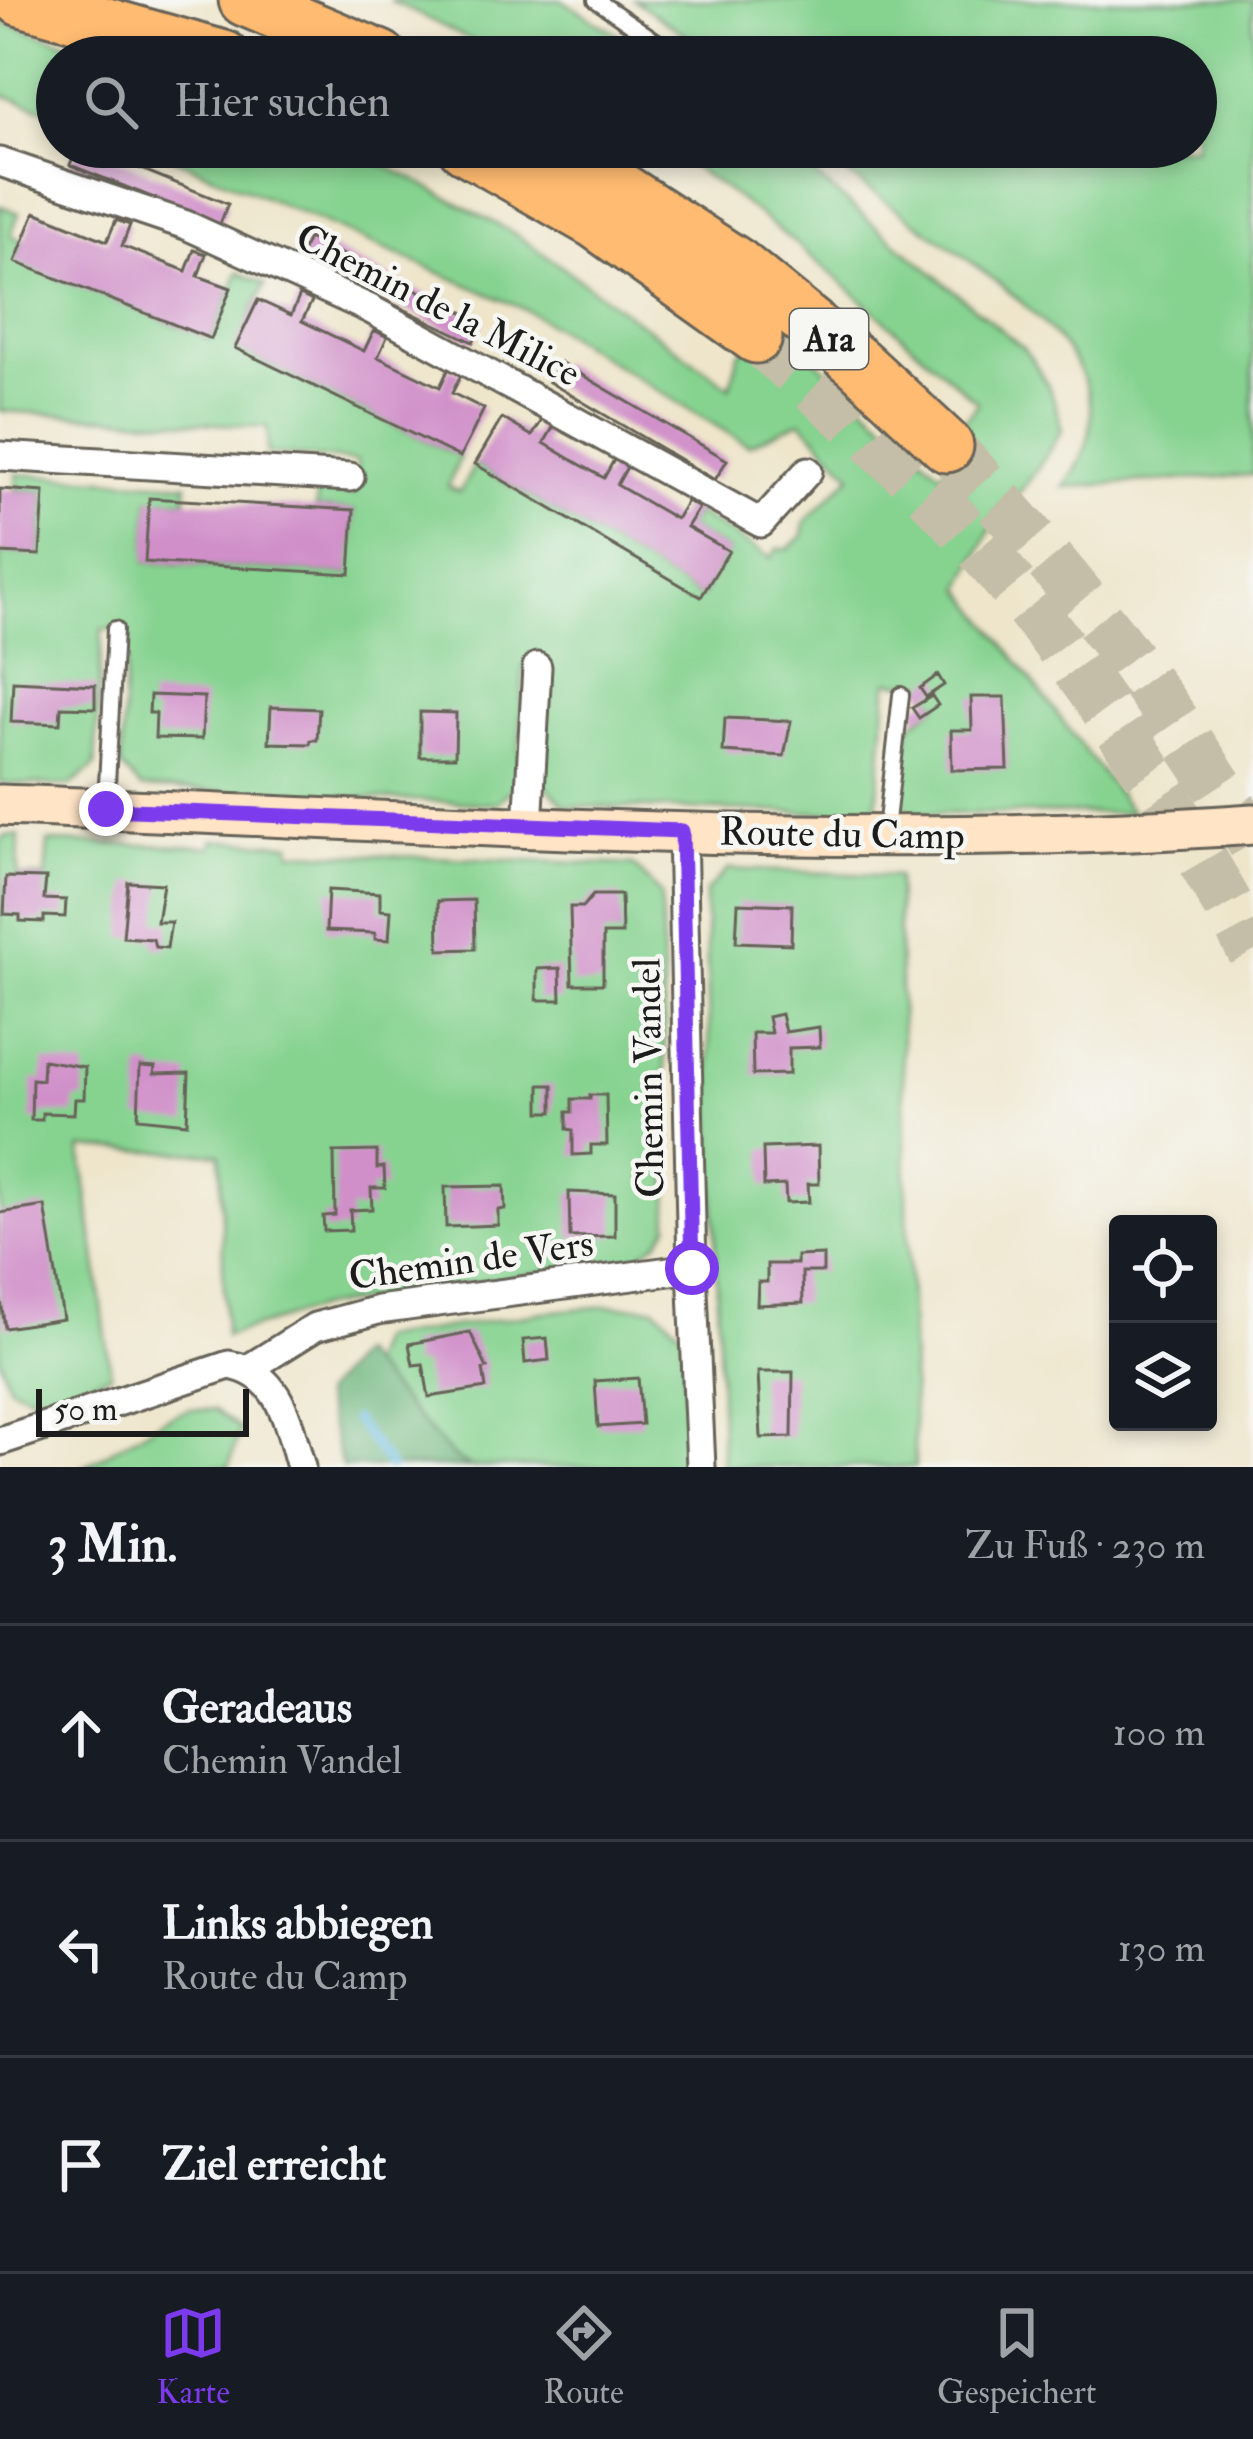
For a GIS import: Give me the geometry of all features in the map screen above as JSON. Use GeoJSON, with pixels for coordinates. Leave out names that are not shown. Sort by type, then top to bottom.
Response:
{"type":"FeatureCollection","features":[{"type":"Feature","properties":{"kind":"highway"},"geometry":{"type":"LineString","coordinates":[[20,0],[149,36]]}},
{"type":"Feature","properties":{"kind":"highway"},"geometry":{"type":"LineString","coordinates":[[105,0],[208,36]]}},
{"type":"Feature","properties":{"kind":"highway"},"geometry":{"type":"LineString","coordinates":[[245,0],[331,36]]}},
{"type":"Feature","properties":{"kind":"highway"},"geometry":{"type":"LineString","coordinates":[[299,0],[372,36]]}},
{"type":"Feature","properties":{"kind":"highway","name":"A1a"},"geometry":{"type":"LineString","coordinates":[[501,168],[596,222],[756,337]]}},
{"type":"Feature","properties":{"kind":"highway","name":"A1a"},"geometry":{"type":"LineString","coordinates":[[589,168],[703,241]]}},
{"type":"Feature","properties":{"kind":"highway","name":"A1a"},"geometry":{"type":"LineString","coordinates":[[600,168],[703,241],[858,363],[947,446]]}},
{"type":"Feature","properties":{"kind":"street","name":"Chemin de la Milice"},"geometry":{"type":"LineString","coordinates":[[0,162],[186,225],[370,309],[761,523],[808,471]]}},
{"type":"Feature","properties":{"kind":"street"},"geometry":{"type":"LineString","coordinates":[[0,456],[350,477]]}},
{"type":"Feature","properties":{"kind":"street"},"geometry":{"type":"LineString","coordinates":[[528,827],[537,668]]}},
{"type":"Feature","properties":{"kind":"street","name":"Route du Camp"},"geometry":{"type":"LineString","coordinates":[[0,805],[885,836],[1035,835],[1253,824]]}},
{"type":"Feature","properties":{"kind":"street","name":"Chemin Vandel"},"geometry":{"type":"LineString","coordinates":[[682,831],[701,1467]]}},
{"type":"Feature","properties":{"kind":"street","name":"Chemin de Vers"},"geometry":{"type":"LineString","coordinates":[[3,1432],[220,1366],[248,1369],[316,1327],[356,1315],[692,1268]]}},
{"type":"Feature","properties":{"kind":"street"},"geometry":{"type":"LineString","coordinates":[[248,1369],[262,1376],[274,1391],[301,1467]]}},
{"type":"Feature","properties":{"kind":"lane"},"geometry":{"type":"LineString","coordinates":[[596,0],[648,36]]}},
{"type":"Feature","properties":{"kind":"lane"},"geometry":{"type":"LineString","coordinates":[[106,809],[115,629]]}},
{"type":"Feature","properties":{"kind":"lane"},"geometry":{"type":"LineString","coordinates":[[885,836],[901,695]]}},
{"type":"Feature","properties":{"kind":"green space"},"geometry":{"type":"Polygon","coordinates":[[[389,0],[562,0],[619,36],[463,36],[389,0]]]}},
{"type":"Feature","properties":{"kind":"green space"},"geometry":{"type":"Polygon","coordinates":[[[634,0],[1253,0],[1253,475],[1064,487],[1079,464],[1091,425],[1085,384],[1067,352],[1040,319],[1004,288],[841,168],[1217,168],[1217,36],[688,36],[634,0]]]}},
{"type":"Feature","properties":{"kind":"green space"},"geometry":{"type":"Polygon","coordinates":[[[0,22],[45,36],[36,36],[36,107],[0,94],[0,22]]]}},
{"type":"Feature","properties":{"kind":"green space"},"geometry":{"type":"Polygon","coordinates":[[[197,168],[390,168],[517,235],[730,387],[739,353],[779,327],[941,473],[972,440],[959,427],[978,403],[785,235],[694,168],[805,168],[1021,346],[1048,385],[1062,430],[1031,478],[994,522],[962,588],[1132,813],[909,814],[900,804],[909,727],[938,704],[920,685],[888,681],[876,814],[565,806],[543,783],[549,668],[523,668],[518,783],[496,804],[141,788],[121,766],[127,631],[102,629],[95,766],[70,786],[0,783],[0,553],[40,554],[44,492],[16,490],[17,474],[187,484],[186,500],[149,499],[146,562],[349,574],[354,511],[316,508],[317,492],[355,494],[357,461],[267,453],[268,427],[0,411],[0,206],[19,213],[11,235],[23,241],[16,261],[211,339],[238,272],[265,284],[236,348],[460,457],[448,487],[460,492],[475,464],[701,597],[728,551],[687,527],[696,513],[771,558],[777,549],[789,548],[802,537],[806,521],[852,475],[801,421],[748,445],[526,310],[197,168]]]}},
{"type":"Feature","properties":{"kind":"green space"},"geometry":{"type":"Polygon","coordinates":[[[19,836],[18,877],[45,877],[48,842],[212,847],[213,840],[291,844],[292,852],[633,865],[661,895],[669,1225],[658,1242],[635,1258],[322,1307],[225,1336],[220,1154],[81,1148],[111,1374],[40,1399],[9,1386],[0,1358],[0,840],[19,836]]]}},
{"type":"Feature","properties":{"kind":"green space"},"geometry":{"type":"Polygon","coordinates":[[[729,869],[897,876],[915,1467],[722,1467],[705,892],[729,869]]]}},
{"type":"Feature","properties":{"kind":"green space"},"geometry":{"type":"Polygon","coordinates":[[[608,1306],[655,1307],[683,1333],[687,1467],[447,1467],[368,1367],[378,1339],[608,1306]]]}},
{"type":"Feature","properties":{"kind":"green space"},"geometry":{"type":"Polygon","coordinates":[[[358,1353],[453,1457],[471,1467],[342,1467],[322,1395],[358,1353]]]}},
{"type":"Feature","properties":{"kind":"green space"},"geometry":{"type":"Polygon","coordinates":[[[190,1409],[215,1410],[240,1429],[229,1467],[84,1467],[166,1418],[190,1409]]]}},
{"type":"Feature","properties":{"kind":"building"},"geometry":{"type":"Polygon","coordinates":[[[78,168],[139,168],[228,204],[220,224],[78,168]]]}},
{"type":"Feature","properties":{"kind":"building"},"geometry":{"type":"Polygon","coordinates":[[[35,212],[107,241],[116,220],[130,225],[122,246],[186,271],[194,250],[206,254],[198,276],[231,288],[211,339],[15,262],[35,212]]]}},
{"type":"Feature","properties":{"kind":"building"},"geometry":{"type":"Polygon","coordinates":[[[308,238],[484,322],[473,342],[299,259],[308,238]]]}},
{"type":"Feature","properties":{"kind":"building"},"geometry":{"type":"Polygon","coordinates":[[[300,295],[312,301],[302,321],[364,351],[374,330],[387,337],[378,357],[440,387],[449,368],[462,373],[452,393],[484,409],[460,457],[235,348],[258,300],[291,315],[300,295]]]}},
{"type":"Feature","properties":{"kind":"building"},"geometry":{"type":"Polygon","coordinates":[[[560,362],[727,460],[715,480],[549,382],[560,362]]]}},
{"type":"Feature","properties":{"kind":"building"},"geometry":{"type":"Polygon","coordinates":[[[544,417],[555,424],[544,443],[574,461],[604,478],[615,458],[628,465],[617,485],[676,519],[687,501],[699,508],[687,527],[729,551],[701,597],[475,464],[502,418],[532,436],[544,417]]]}},
{"type":"Feature","properties":{"kind":"building"},"geometry":{"type":"Polygon","coordinates":[[[0,489],[44,492],[40,555],[0,553],[0,489]]]}},
{"type":"Feature","properties":{"kind":"building"},"geometry":{"type":"Polygon","coordinates":[[[149,498],[354,510],[350,574],[145,562],[149,498]]]}},
{"type":"Feature","properties":{"kind":"building"},"geometry":{"type":"Polygon","coordinates":[[[938,675],[944,685],[926,697],[920,688],[938,675]]]}},
{"type":"Feature","properties":{"kind":"building"},"geometry":{"type":"Polygon","coordinates":[[[13,681],[95,685],[95,708],[61,707],[60,724],[11,722],[13,681]]]}},
{"type":"Feature","properties":{"kind":"building"},"geometry":{"type":"Polygon","coordinates":[[[150,695],[204,697],[202,739],[155,738],[156,713],[149,713],[150,695]]]}},
{"type":"Feature","properties":{"kind":"building"},"geometry":{"type":"Polygon","coordinates":[[[932,696],[938,705],[919,718],[912,708],[932,696]]]}},
{"type":"Feature","properties":{"kind":"building"},"geometry":{"type":"Polygon","coordinates":[[[971,697],[1005,697],[1008,769],[952,770],[951,730],[972,730],[971,697]]]}},
{"type":"Feature","properties":{"kind":"building"},"geometry":{"type":"Polygon","coordinates":[[[271,707],[319,709],[317,740],[269,743],[271,707]]]}},
{"type":"Feature","properties":{"kind":"building"},"geometry":{"type":"Polygon","coordinates":[[[420,712],[456,713],[455,757],[420,757],[420,712]]]}},
{"type":"Feature","properties":{"kind":"building"},"geometry":{"type":"Polygon","coordinates":[[[725,718],[791,721],[784,756],[723,752],[725,718]]]}},
{"type":"Feature","properties":{"kind":"building"},"geometry":{"type":"Polygon","coordinates":[[[6,877],[46,878],[44,899],[66,900],[65,917],[20,921],[20,915],[4,914],[6,877]]]}},
{"type":"Feature","properties":{"kind":"building"},"geometry":{"type":"Polygon","coordinates":[[[128,882],[163,884],[157,922],[171,922],[167,948],[155,947],[153,939],[123,937],[128,882]]]}},
{"type":"Feature","properties":{"kind":"building"},"geometry":{"type":"Polygon","coordinates":[[[328,890],[380,893],[380,910],[391,911],[389,940],[375,939],[375,933],[326,931],[328,890]]]}},
{"type":"Feature","properties":{"kind":"building"},"geometry":{"type":"Polygon","coordinates":[[[593,895],[621,895],[622,934],[603,934],[603,984],[572,984],[570,907],[583,907],[593,895]]]}},
{"type":"Feature","properties":{"kind":"building"},"geometry":{"type":"Polygon","coordinates":[[[474,900],[475,949],[439,950],[438,901],[474,900]]]}},
{"type":"Feature","properties":{"kind":"building"},"geometry":{"type":"Polygon","coordinates":[[[738,903],[792,905],[791,944],[736,942],[738,903]]]}},
{"type":"Feature","properties":{"kind":"building"},"geometry":{"type":"Polygon","coordinates":[[[560,968],[561,1000],[537,1000],[537,969],[560,968]]]}},
{"type":"Feature","properties":{"kind":"building"},"geometry":{"type":"Polygon","coordinates":[[[781,1014],[785,1032],[819,1027],[820,1047],[789,1048],[789,1074],[753,1075],[752,1033],[771,1033],[768,1017],[781,1014]]]}},
{"type":"Feature","properties":{"kind":"building"},"geometry":{"type":"Polygon","coordinates":[[[43,1060],[85,1067],[84,1099],[75,1099],[74,1114],[42,1113],[42,1120],[31,1120],[32,1079],[42,1080],[43,1060]]]}},
{"type":"Feature","properties":{"kind":"building"},"geometry":{"type":"Polygon","coordinates":[[[140,1066],[155,1067],[154,1074],[189,1073],[187,1123],[138,1118],[140,1066]]]}},
{"type":"Feature","properties":{"kind":"building"},"geometry":{"type":"Polygon","coordinates":[[[540,1085],[553,1085],[553,1112],[540,1112],[540,1085]]]}},
{"type":"Feature","properties":{"kind":"building"},"geometry":{"type":"Polygon","coordinates":[[[590,1095],[606,1095],[607,1145],[591,1145],[591,1154],[573,1155],[567,1112],[572,1112],[572,1099],[590,1099],[590,1095]]]}},
{"type":"Feature","properties":{"kind":"building"},"geometry":{"type":"Polygon","coordinates":[[[818,1146],[819,1184],[808,1184],[809,1202],[786,1203],[785,1185],[764,1186],[763,1148],[818,1146]]]}},
{"type":"Feature","properties":{"kind":"building"},"geometry":{"type":"Polygon","coordinates":[[[377,1151],[385,1188],[371,1188],[372,1209],[350,1210],[351,1230],[324,1231],[323,1216],[335,1215],[334,1152],[377,1151]]]}},
{"type":"Feature","properties":{"kind":"building"},"geometry":{"type":"Polygon","coordinates":[[[504,1186],[505,1209],[498,1210],[498,1225],[446,1227],[445,1187],[504,1186]]]}},
{"type":"Feature","properties":{"kind":"building"},"geometry":{"type":"Polygon","coordinates":[[[569,1192],[615,1194],[615,1236],[570,1237],[569,1192]]]}},
{"type":"Feature","properties":{"kind":"building"},"geometry":{"type":"Polygon","coordinates":[[[45,1206],[63,1319],[5,1328],[0,1213],[45,1206]]]}},
{"type":"Feature","properties":{"kind":"building"},"geometry":{"type":"Polygon","coordinates":[[[823,1255],[823,1272],[802,1272],[803,1303],[757,1305],[758,1282],[767,1282],[767,1264],[797,1264],[797,1256],[823,1255]]]}},
{"type":"Feature","properties":{"kind":"building"},"geometry":{"type":"Polygon","coordinates":[[[470,1332],[487,1368],[483,1369],[486,1388],[429,1397],[423,1364],[413,1365],[409,1344],[470,1332]]]}},
{"type":"Feature","properties":{"kind":"building"},"geometry":{"type":"Polygon","coordinates":[[[547,1338],[549,1360],[525,1363],[523,1340],[547,1338]]]}},
{"type":"Feature","properties":{"kind":"building"},"geometry":{"type":"Polygon","coordinates":[[[758,1372],[793,1372],[792,1437],[761,1438],[758,1372]]]}},
{"type":"Feature","properties":{"kind":"building"},"geometry":{"type":"Polygon","coordinates":[[[638,1378],[642,1424],[598,1427],[595,1381],[638,1378]]]}},
{"type":"Feature","properties":{"kind":"waterway"},"geometry":{"type":"LineString","coordinates":[[354,1419],[390,1467]]}},
{"type":"Feature","properties":{"kind":"tunnel"},"geometry":{"type":"LineString","coordinates":[[756,337],[923,487],[1034,612],[1151,777],[1253,952]]}},
{"type":"Feature","properties":{"kind":"tunnel"},"geometry":{"type":"LineString","coordinates":[[947,446],[1111,636],[1185,737],[1253,843]]}},
{"type":"Feature","properties":{"kind":"route"},"geometry":{"type":"LineString","coordinates":[[106,809],[682,831],[692,1268]]}}]}
